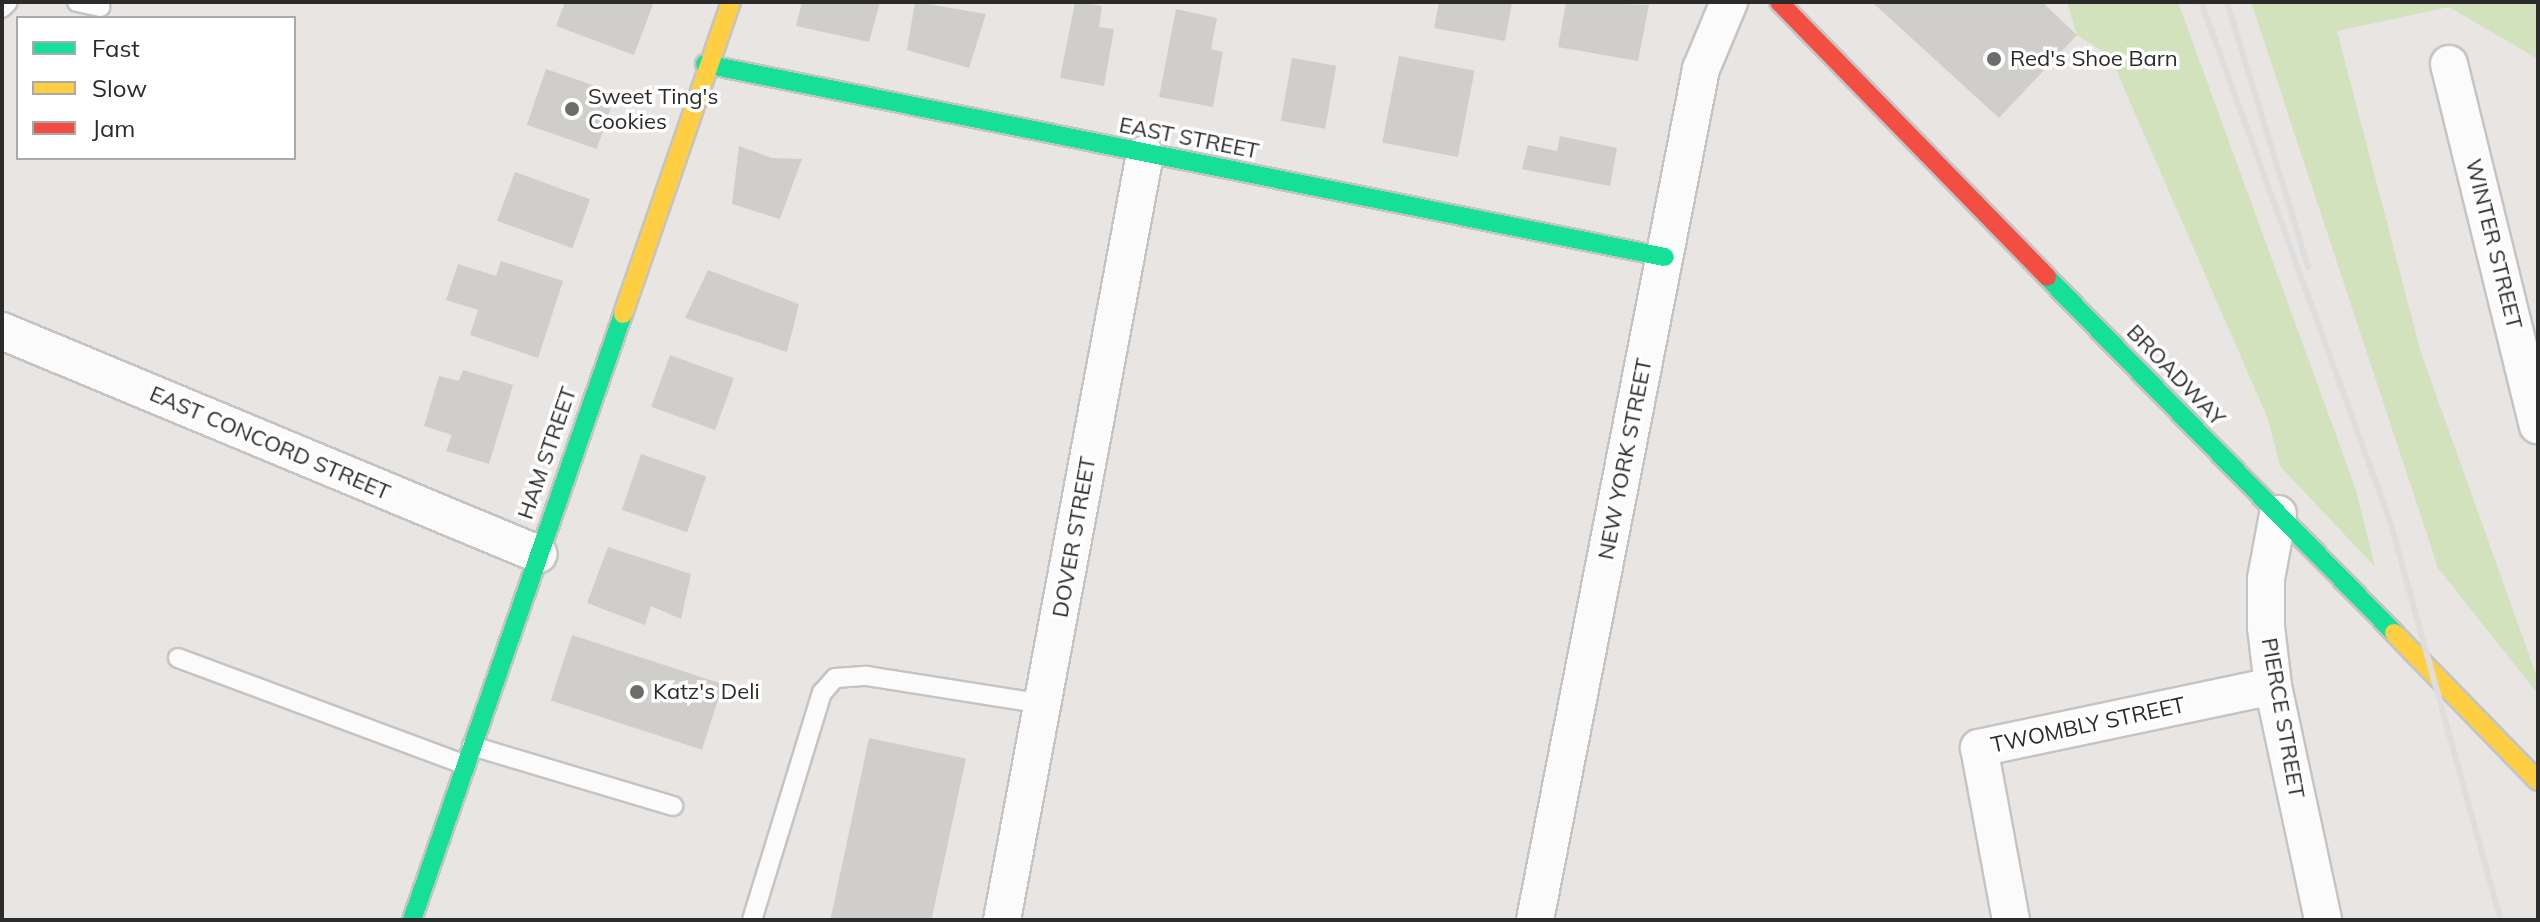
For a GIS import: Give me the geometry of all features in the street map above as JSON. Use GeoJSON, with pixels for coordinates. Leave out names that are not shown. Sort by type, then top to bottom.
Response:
{"type":"FeatureCollection","features":[{"type":"Feature","properties":{"kind":"street","name":"HAM STREET"},"geometry":{"type":"LineString","coordinates":[[412,920],[705,64],[731,2]]}},
{"type":"Feature","properties":{"kind":"street","name":"NEW YORK STREET"},"geometry":{"type":"LineString","coordinates":[[1535,920],[1701,69],[1729,2]]}},
{"type":"Feature","properties":{"kind":"street","name":"BROADWAY"},"geometry":{"type":"LineString","coordinates":[[1779,2],[2538,781]]}},
{"type":"Feature","properties":{"kind":"street","name":"EAST STREET"},"geometry":{"type":"LineString","coordinates":[[705,64],[1665,257]]}},
{"type":"Feature","properties":{"kind":"street","name":"WINTER STREET"},"geometry":{"type":"LineString","coordinates":[[2449,64],[2537,419]]}},
{"type":"Feature","properties":{"kind":"street","name":"DOVER STREET"},"geometry":{"type":"LineString","coordinates":[[1002,920],[1145,154]]}},
{"type":"Feature","properties":{"kind":"street","name":"EAST CONCORD STREET"},"geometry":{"type":"LineString","coordinates":[[2,331],[538,554]]}},
{"type":"Feature","properties":{"kind":"street","name":"PIERCE STREET"},"geometry":{"type":"LineString","coordinates":[[2278,514],[2266,579],[2273,686],[2323,920]]}},
{"type":"Feature","properties":{"kind":"street","name":"TWOMBLY STREET"},"geometry":{"type":"LineString","coordinates":[[2011,920],[1979,748],[2273,686]]}},
{"type":"Feature","properties":{"kind":"lane"},"geometry":{"type":"LineString","coordinates":[[2,8],[8,2]]}},
{"type":"Feature","properties":{"kind":"lane"},"geometry":{"type":"LineString","coordinates":[[77,2],[100,7]]}},
{"type":"Feature","properties":{"kind":"lane"},"geometry":{"type":"LineString","coordinates":[[178,658],[466,765]]}},
{"type":"Feature","properties":{"kind":"lane"},"geometry":{"type":"LineString","coordinates":[[752,920],[822,693],[835,678],[867,676],[1043,704]]}},
{"type":"Feature","properties":{"kind":"lane"},"geometry":{"type":"LineString","coordinates":[[472,746],[673,806]]}},
{"type":"Feature","properties":{"kind":"green space"},"geometry":{"type":"Polygon","coordinates":[[[2067,2],[2178,2],[2355,487],[2375,567],[2280,466],[2268,419],[2110,56],[2077,35],[2067,2]]]}},
{"type":"Feature","properties":{"kind":"green space"},"geometry":{"type":"Polygon","coordinates":[[[2251,2],[2538,2],[2538,59],[2449,7],[2337,31],[2421,353],[2538,680],[2538,694],[2438,568],[2251,2]]]}},
{"type":"Feature","properties":{"kind":"building"},"geometry":{"type":"Polygon","coordinates":[[[565,2],[654,2],[634,55],[556,26],[565,2]]]}},
{"type":"Feature","properties":{"kind":"building"},"geometry":{"type":"Polygon","coordinates":[[[802,2],[880,2],[869,42],[796,26],[802,2]]]}},
{"type":"Feature","properties":{"kind":"building"},"geometry":{"type":"Polygon","coordinates":[[[915,2],[986,14],[969,68],[907,50],[915,2]]]}},
{"type":"Feature","properties":{"kind":"building"},"geometry":{"type":"Polygon","coordinates":[[[1075,2],[1102,6],[1099,27],[1114,29],[1104,86],[1060,78],[1075,2]]]}},
{"type":"Feature","properties":{"kind":"building"},"geometry":{"type":"Polygon","coordinates":[[[1439,2],[1512,2],[1505,41],[1434,28],[1439,2]]]}},
{"type":"Feature","properties":{"kind":"building"},"geometry":{"type":"Polygon","coordinates":[[[1566,2],[1649,5],[1638,61],[1558,47],[1566,2]]]}},
{"type":"Feature","properties":{"kind":"building","name":"Red's Shoe Barn"},"geometry":{"type":"Polygon","coordinates":[[[1872,2],[2042,2],[2077,35],[1999,118],[1872,2]]]}},
{"type":"Feature","properties":{"kind":"building"},"geometry":{"type":"Polygon","coordinates":[[[1176,9],[1217,18],[1211,49],[1223,52],[1213,107],[1159,97],[1176,9]]]}},
{"type":"Feature","properties":{"kind":"building"},"geometry":{"type":"Polygon","coordinates":[[[1399,56],[1475,71],[1458,157],[1382,142],[1399,56]]]}},
{"type":"Feature","properties":{"kind":"building"},"geometry":{"type":"Polygon","coordinates":[[[1292,58],[1336,66],[1325,129],[1281,121],[1292,58]]]}},
{"type":"Feature","properties":{"kind":"building","name":"Sweet Ting's Cookies"},"geometry":{"type":"Polygon","coordinates":[[[546,69],[616,93],[597,149],[527,125],[546,69]]]}},
{"type":"Feature","properties":{"kind":"building"},"geometry":{"type":"Polygon","coordinates":[[[1560,136],[1617,148],[1610,186],[1522,169],[1528,145],[1557,151],[1560,136]]]}},
{"type":"Feature","properties":{"kind":"building"},"geometry":{"type":"Polygon","coordinates":[[[739,146],[772,158],[802,159],[780,219],[732,204],[739,146]]]}},
{"type":"Feature","properties":{"kind":"building"},"geometry":{"type":"Polygon","coordinates":[[[515,172],[590,199],[572,248],[497,221],[515,172]]]}},
{"type":"Feature","properties":{"kind":"building"},"geometry":{"type":"Polygon","coordinates":[[[501,261],[563,281],[538,358],[470,335],[478,310],[446,300],[458,264],[496,276],[501,261]]]}},
{"type":"Feature","properties":{"kind":"building"},"geometry":{"type":"Polygon","coordinates":[[[708,270],[799,304],[787,352],[685,318],[708,270]]]}},
{"type":"Feature","properties":{"kind":"building"},"geometry":{"type":"Polygon","coordinates":[[[670,355],[734,378],[715,430],[651,407],[670,355]]]}},
{"type":"Feature","properties":{"kind":"building"},"geometry":{"type":"Polygon","coordinates":[[[463,370],[513,385],[489,464],[446,451],[452,435],[424,426],[439,376],[459,381],[463,370]]]}},
{"type":"Feature","properties":{"kind":"building"},"geometry":{"type":"Polygon","coordinates":[[[641,454],[706,476],[687,532],[622,510],[641,454]]]}},
{"type":"Feature","properties":{"kind":"building"},"geometry":{"type":"Polygon","coordinates":[[[608,547],[691,574],[681,619],[651,606],[645,625],[587,603],[608,547]]]}},
{"type":"Feature","properties":{"kind":"building","name":"Katz's Deli"},"geometry":{"type":"Polygon","coordinates":[[[572,635],[723,684],[702,750],[551,701],[572,635]]]}},
{"type":"Feature","properties":{"kind":"building"},"geometry":{"type":"Polygon","coordinates":[[[869,738],[966,759],[932,920],[830,920],[869,738]]]}},
{"type":"Feature","properties":{"kind":"railway"},"geometry":{"type":"LineString","coordinates":[[2201,2],[2390,521],[2501,920]]}},
{"type":"Feature","properties":{"kind":"railway"},"geometry":{"type":"LineString","coordinates":[[2227,2],[2308,267]]}},
{"type":"Feature","properties":{"kind":"traffic: fast"},"geometry":{"type":"LineString","coordinates":[[705,64],[1665,257]]}},
{"type":"Feature","properties":{"kind":"traffic: fast"},"geometry":{"type":"LineString","coordinates":[[2047,277],[2394,633]]}},
{"type":"Feature","properties":{"kind":"traffic: fast"},"geometry":{"type":"LineString","coordinates":[[412,920],[623,314]]}},
{"type":"Feature","properties":{"kind":"traffic: slow"},"geometry":{"type":"LineString","coordinates":[[623,314],[731,2]]}},
{"type":"Feature","properties":{"kind":"traffic: slow"},"geometry":{"type":"LineString","coordinates":[[2394,633],[2538,781]]}},
{"type":"Feature","properties":{"kind":"traffic: jam"},"geometry":{"type":"LineString","coordinates":[[1779,2],[2047,277]]}},
{"type":"Feature","properties":{"kind":"place","name":"Red's Shoe Barn"},"geometry":{"type":"Point","coordinates":[1994,59]}},
{"type":"Feature","properties":{"kind":"place","name":"Sweet Ting's Cookies"},"geometry":{"type":"Point","coordinates":[572,109]}},
{"type":"Feature","properties":{"kind":"place","name":"Katz's Deli"},"geometry":{"type":"Point","coordinates":[637,692]}}]}
